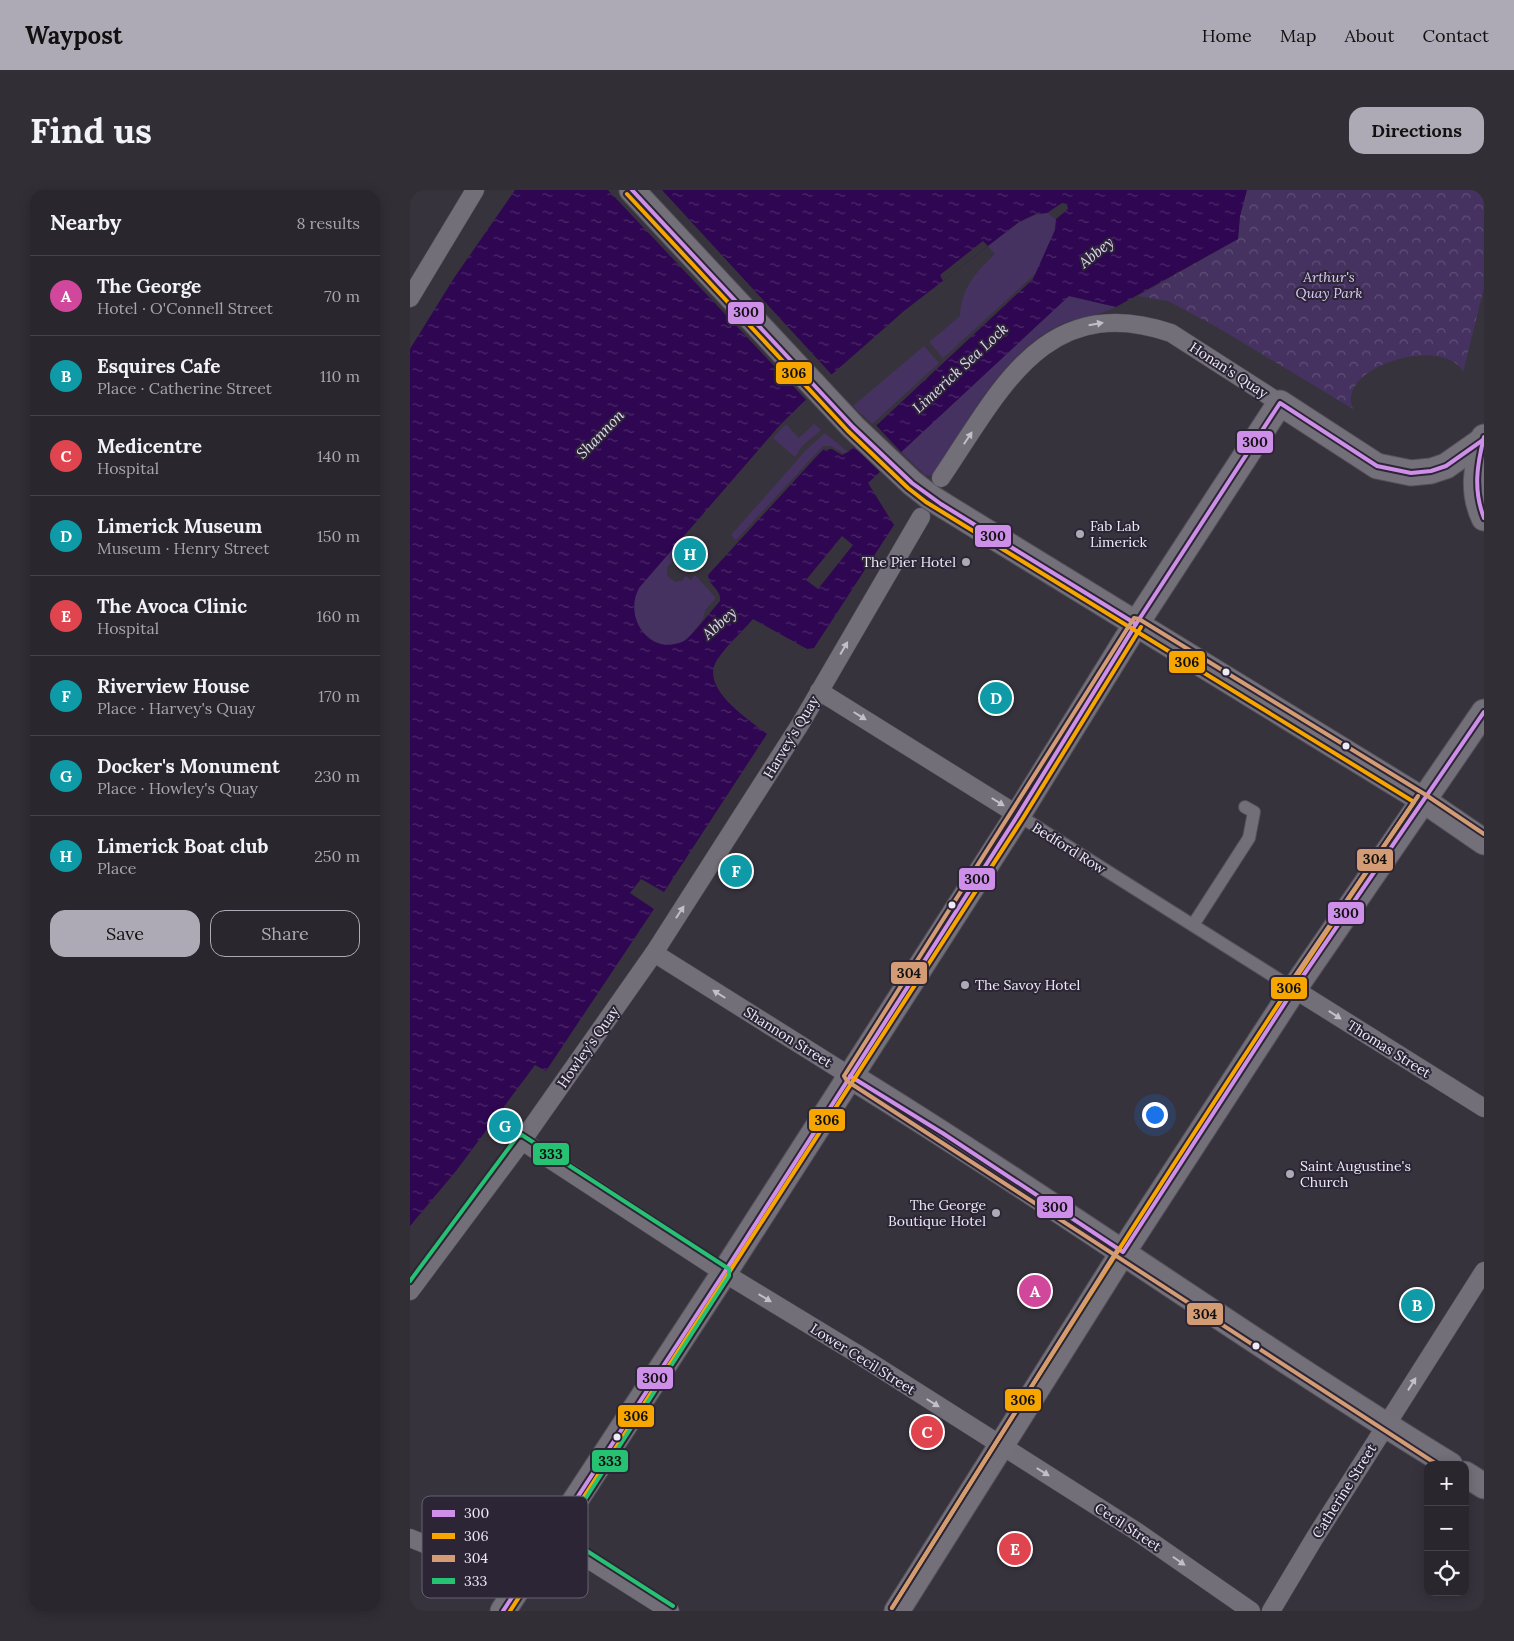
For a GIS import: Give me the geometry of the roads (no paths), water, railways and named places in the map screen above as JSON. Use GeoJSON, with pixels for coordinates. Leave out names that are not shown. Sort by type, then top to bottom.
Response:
{"type":"FeatureCollection","features":[{"type":"Feature","properties":{"kind":"main road"},"geometry":{"type":"LineString","coordinates":[[632,190],[853,427],[912,483],[931,511],[1136,624],[1423,800],[1484,842]]}},
{"type":"Feature","properties":{"kind":"main road"},"geometry":{"type":"LineString","coordinates":[[580,1496],[1018,815],[1136,624],[1280,403]]}},
{"type":"Feature","properties":{"kind":"main road","name":"Honan's Quay"},"geometry":{"type":"LineString","coordinates":[[1280,403],[1378,466],[1412,473],[1430,471],[1446,466],[1484,439]]}},
{"type":"Feature","properties":{"kind":"main road","name":"Honan's Quay"},"geometry":{"type":"LineString","coordinates":[[1484,439],[1476,477],[1476,502],[1484,518]]}},
{"type":"Feature","properties":{"kind":"main road"},"geometry":{"type":"LineString","coordinates":[[897,1611],[1124,1252],[1294,989],[1484,712]]}},
{"type":"Feature","properties":{"kind":"main road","name":"Shannon Street"},"geometry":{"type":"LineString","coordinates":[[850,1076],[944,1134],[1386,1426],[1443,1461]]}},
{"type":"Feature","properties":{"kind":"main road"},"geometry":{"type":"LineString","coordinates":[[1469,1477],[1484,1486]]}},
{"type":"Feature","properties":{"kind":"street"},"geometry":{"type":"LineString","coordinates":[[410,298],[475,190]]}},
{"type":"Feature","properties":{"kind":"street","name":"Honan's Quay"},"geometry":{"type":"LineString","coordinates":[[941,478],[1006,382],[1026,359],[1050,340],[1086,326],[1124,323],[1155,328],[1171,333],[1196,347],[1280,403]]}},
{"type":"Feature","properties":{"kind":"street","name":"Harvey's Quay"},"geometry":{"type":"LineString","coordinates":[[654,953],[801,722],[931,511]]}},
{"type":"Feature","properties":{"kind":"street","name":"Bedford Row"},"geometry":{"type":"LineString","coordinates":[[819,691],[1294,989]]}},
{"type":"Feature","properties":{"kind":"street"},"geometry":{"type":"LineString","coordinates":[[1193,925],[1249,838],[1254,812],[1245,807]]}},
{"type":"Feature","properties":{"kind":"street","name":"Shannon Street"},"geometry":{"type":"LineString","coordinates":[[654,953],[850,1076]]}},
{"type":"Feature","properties":{"kind":"street","name":"Howley's Quay"},"geometry":{"type":"LineString","coordinates":[[410,1291],[522,1141],[654,953]]}},
{"type":"Feature","properties":{"kind":"street","name":"Thomas Street"},"geometry":{"type":"LineString","coordinates":[[1294,989],[1484,1108]]}},
{"type":"Feature","properties":{"kind":"street","name":"Lower Cecil Street"},"geometry":{"type":"LineString","coordinates":[[522,1141],[724,1273],[1002,1446]]}},
{"type":"Feature","properties":{"kind":"street","name":"Catherine Street"},"geometry":{"type":"LineString","coordinates":[[1271,1611],[1484,1271]]}},
{"type":"Feature","properties":{"kind":"street","name":"Cecil Street"},"geometry":{"type":"LineString","coordinates":[[1002,1446],[1138,1533],[1251,1611]]}},
{"type":"Feature","properties":{"kind":"street"},"geometry":{"type":"LineString","coordinates":[[410,1538],[422,1543]]}},
{"type":"Feature","properties":{"kind":"street"},"geometry":{"type":"LineString","coordinates":[[588,1559],[670,1611]]}},
{"type":"Feature","properties":{"kind":"water"},"geometry":{"type":"Polygon","coordinates":[[[515,190],[1247,190],[1240,216],[1238,239],[1116,307],[1069,296],[868,483],[894,525],[814,648],[807,649],[753,619],[725,649],[717,660],[713,671],[720,692],[738,711],[767,734],[664,892],[641,879],[630,893],[654,909],[546,1071],[535,1065],[456,1171],[410,1226],[410,349],[454,278],[515,190]],[[1062,203],[1047,213],[1036,214],[1019,222],[904,311],[830,376],[780,425],[639,588],[634,611],[637,622],[643,632],[660,644],[672,645],[684,641],[692,634],[720,601],[719,594],[710,582],[708,575],[824,449],[832,449],[842,455],[848,452],[1033,279],[1055,230],[1056,219],[1068,209],[1067,204],[1062,203]]]}},
{"type":"Feature","properties":{"kind":"place","name":"Fab Lab Limerick"},"geometry":{"type":"Point","coordinates":[1080,534]}},
{"type":"Feature","properties":{"kind":"place","name":"Limerick Boat club"},"geometry":{"type":"Point","coordinates":[690,554]}},
{"type":"Feature","properties":{"kind":"place","name":"The Pier Hotel"},"geometry":{"type":"Point","coordinates":[966,562]}},
{"type":"Feature","properties":{"kind":"place","name":"Limerick Museum"},"geometry":{"type":"Point","coordinates":[996,698]}},
{"type":"Feature","properties":{"kind":"place","name":"Riverview House"},"geometry":{"type":"Point","coordinates":[736,871]}},
{"type":"Feature","properties":{"kind":"place","name":"The Savoy Hotel"},"geometry":{"type":"Point","coordinates":[965,985]}},
{"type":"Feature","properties":{"kind":"place","name":"Docker's Monument"},"geometry":{"type":"Point","coordinates":[505,1126]}},
{"type":"Feature","properties":{"kind":"place","name":"Saint Augustine's Church"},"geometry":{"type":"Point","coordinates":[1290,1174]}},
{"type":"Feature","properties":{"kind":"place","name":"The George Boutique Hotel"},"geometry":{"type":"Point","coordinates":[996,1213]}},
{"type":"Feature","properties":{"kind":"place","name":"The George"},"geometry":{"type":"Point","coordinates":[1035,1291]}},
{"type":"Feature","properties":{"kind":"place","name":"Esquires Cafe"},"geometry":{"type":"Point","coordinates":[1417,1305]}},
{"type":"Feature","properties":{"kind":"place","name":"Medicentre"},"geometry":{"type":"Point","coordinates":[927,1432]}},
{"type":"Feature","properties":{"kind":"place","name":"The Avoca Clinic"},"geometry":{"type":"Point","coordinates":[1015,1549]}},
{"type":"Feature","properties":{"kind":"water label","name":"Abbey"},"geometry":{"type":"Point","coordinates":[1096,252]}},
{"type":"Feature","properties":{"kind":"water label","name":"Limerick Sea Lock"},"geometry":{"type":"Point","coordinates":[960,368]}},
{"type":"Feature","properties":{"kind":"water label","name":"Shannon"},"geometry":{"type":"Point","coordinates":[600,434]}},
{"type":"Feature","properties":{"kind":"water label","name":"Abbey"},"geometry":{"type":"Point","coordinates":[719,623]}},
{"type":"Feature","properties":{"kind":"park label","name":"Arthur's Quay Park"},"geometry":{"type":"Point","coordinates":[1329,285]}}]}
